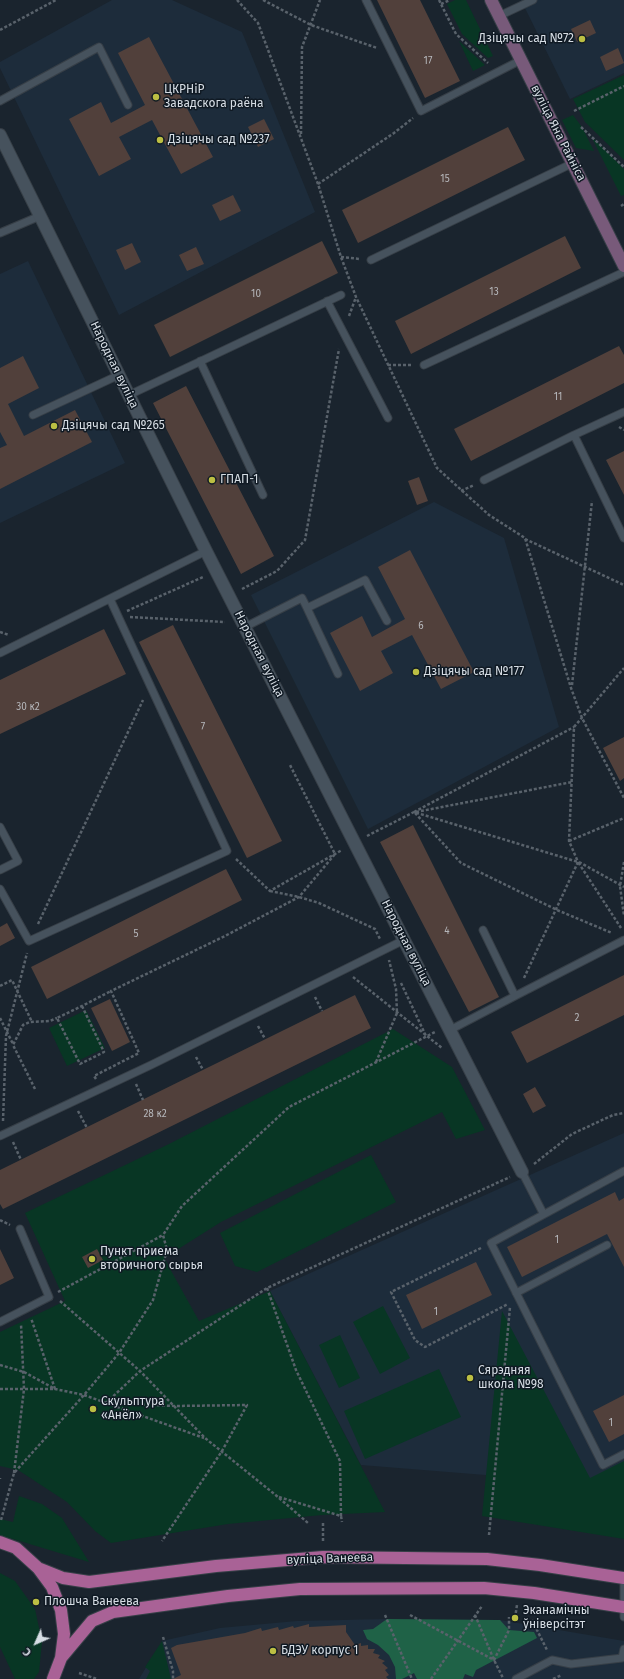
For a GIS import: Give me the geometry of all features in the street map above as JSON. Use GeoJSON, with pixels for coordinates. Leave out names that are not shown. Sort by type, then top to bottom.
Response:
{"type":"FeatureCollection","features":[{"type":"Feature","properties":{"kind":"main road"},"geometry":{"type":"LineString","coordinates":[[0,1542],[16,1548],[38,1568],[52,1587],[61,1610],[64,1634],[61,1658],[53,1679]]}},
{"type":"Feature","properties":{"kind":"main road","name":"вуліца Ванеева"},"geometry":{"type":"LineString","coordinates":[[38,1568],[64,1578],[89,1582],[216,1566],[323,1556],[487,1559],[540,1565],[624,1578]]}},
{"type":"Feature","properties":{"kind":"main road"},"geometry":{"type":"LineString","coordinates":[[61,1658],[92,1621],[113,1612],[235,1595],[300,1589],[484,1588],[534,1593],[624,1607]]}},
{"type":"Feature","properties":{"kind":"street","name":"вуліца Яна Райніса"},"geometry":{"type":"LineString","coordinates":[[491,0],[624,266]]}},
{"type":"Feature","properties":{"kind":"street","name":"Народная вуліца"},"geometry":{"type":"LineString","coordinates":[[0,134],[219,577],[522,1172]]}},
{"type":"Feature","properties":{"kind":"lane"},"geometry":{"type":"LineString","coordinates":[[366,0],[421,111],[521,60]]}},
{"type":"Feature","properties":{"kind":"lane"},"geometry":{"type":"LineString","coordinates":[[499,16],[533,0]]}},
{"type":"Feature","properties":{"kind":"lane"},"geometry":{"type":"LineString","coordinates":[[0,101],[99,47],[128,105]]}},
{"type":"Feature","properties":{"kind":"lane"},"geometry":{"type":"LineString","coordinates":[[372,260],[573,163]]}},
{"type":"Feature","properties":{"kind":"lane"},"geometry":{"type":"LineString","coordinates":[[0,233],[40,216]]}},
{"type":"Feature","properties":{"kind":"lane"},"geometry":{"type":"LineString","coordinates":[[424,365],[624,272]]}},
{"type":"Feature","properties":{"kind":"lane"},"geometry":{"type":"LineString","coordinates":[[129,394],[341,295]]}},
{"type":"Feature","properties":{"kind":"lane"},"geometry":{"type":"LineString","coordinates":[[327,301],[388,418]]}},
{"type":"Feature","properties":{"kind":"lane"},"geometry":{"type":"LineString","coordinates":[[200,361],[263,495]]}},
{"type":"Feature","properties":{"kind":"lane"},"geometry":{"type":"LineString","coordinates":[[33,415],[119,375]]}},
{"type":"Feature","properties":{"kind":"lane"},"geometry":{"type":"LineString","coordinates":[[484,480],[624,412]]}},
{"type":"Feature","properties":{"kind":"lane"},"geometry":{"type":"LineString","coordinates":[[574,435],[624,538]]}},
{"type":"Feature","properties":{"kind":"lane"},"geometry":{"type":"LineString","coordinates":[[0,654],[206,551]]}},
{"type":"Feature","properties":{"kind":"lane"},"geometry":{"type":"LineString","coordinates":[[307,608],[365,580],[387,621]]}},
{"type":"Feature","properties":{"kind":"lane"},"geometry":{"type":"LineString","coordinates":[[244,625],[302,598],[338,674]]}},
{"type":"Feature","properties":{"kind":"lane"},"geometry":{"type":"LineString","coordinates":[[0,889],[29,941],[227,851],[110,599]]}},
{"type":"Feature","properties":{"kind":"lane"},"geometry":{"type":"LineString","coordinates":[[0,827],[18,860],[0,870]]}},
{"type":"Feature","properties":{"kind":"lane"},"geometry":{"type":"LineString","coordinates":[[483,930],[515,996]]}},
{"type":"Feature","properties":{"kind":"lane"},"geometry":{"type":"LineString","coordinates":[[2,1136],[404,940]]}},
{"type":"Feature","properties":{"kind":"lane"},"geometry":{"type":"LineString","coordinates":[[449,1028],[624,940]]}},
{"type":"Feature","properties":{"kind":"lane"},"geometry":{"type":"LineString","coordinates":[[624,1171],[554,1209],[543,1213],[491,1243],[603,1465],[624,1454]]}},
{"type":"Feature","properties":{"kind":"lane"},"geometry":{"type":"LineString","coordinates":[[522,1172],[543,1213]]}},
{"type":"Feature","properties":{"kind":"lane"},"geometry":{"type":"LineString","coordinates":[[0,1322],[49,1297],[20,1229]]}},
{"type":"Feature","properties":{"kind":"lane"},"geometry":{"type":"LineString","coordinates":[[516,1293],[607,1245]]}},
{"type":"Feature","properties":{"kind":"lane"},"geometry":{"type":"LineString","coordinates":[[624,1578],[624,1617]]}},
{"type":"Feature","properties":{"kind":"lane"},"geometry":{"type":"LineString","coordinates":[[516,1679],[552,1660],[571,1664],[623,1660],[624,1649]]}},
{"type":"Feature","properties":{"kind":"path"},"geometry":{"type":"LineString","coordinates":[[0,30],[56,0]]}},
{"type":"Feature","properties":{"kind":"path"},"geometry":{"type":"LineString","coordinates":[[237,0],[258,23],[318,184],[341,257],[356,297],[437,468],[489,514],[525,538],[624,584]]}},
{"type":"Feature","properties":{"kind":"path"},"geometry":{"type":"LineString","coordinates":[[263,0],[311,25],[392,53]]}},
{"type":"Feature","properties":{"kind":"path"},"geometry":{"type":"LineString","coordinates":[[300,136],[302,47],[320,0]]}},
{"type":"Feature","properties":{"kind":"path"},"geometry":{"type":"LineString","coordinates":[[439,0],[456,34],[497,72]]}},
{"type":"Feature","properties":{"kind":"path"},"geometry":{"type":"LineString","coordinates":[[441,4],[450,0]]}},
{"type":"Feature","properties":{"kind":"path"},"geometry":{"type":"LineString","coordinates":[[574,111],[624,86]]}},
{"type":"Feature","properties":{"kind":"path"},"geometry":{"type":"LineString","coordinates":[[318,184],[394,133],[421,111]]}},
{"type":"Feature","properties":{"kind":"path"},"geometry":{"type":"LineString","coordinates":[[582,127],[624,166]]}},
{"type":"Feature","properties":{"kind":"path"},"geometry":{"type":"LineString","coordinates":[[341,257],[372,260]]}},
{"type":"Feature","properties":{"kind":"path"},"geometry":{"type":"LineString","coordinates":[[229,596],[277,571],[305,540],[343,332],[356,297]]}},
{"type":"Feature","properties":{"kind":"path"},"geometry":{"type":"LineString","coordinates":[[388,365],[424,365]]}},
{"type":"Feature","properties":{"kind":"path"},"geometry":{"type":"LineString","coordinates":[[571,688],[594,477]]}},
{"type":"Feature","properties":{"kind":"path"},"geometry":{"type":"LineString","coordinates":[[525,538],[571,688],[582,718],[624,798]]}},
{"type":"Feature","properties":{"kind":"path"},"geometry":{"type":"LineString","coordinates":[[118,616],[205,576],[219,577]]}},
{"type":"Feature","properties":{"kind":"path"},"geometry":{"type":"LineString","coordinates":[[118,616],[244,625]]}},
{"type":"Feature","properties":{"kind":"path"},"geometry":{"type":"LineString","coordinates":[[364,838],[574,727],[624,668]]}},
{"type":"Feature","properties":{"kind":"path"},"geometry":{"type":"LineString","coordinates":[[2,1136],[7,1032],[29,941],[150,685]]}},
{"type":"Feature","properties":{"kind":"path"},"geometry":{"type":"LineString","coordinates":[[574,727],[569,841],[578,862],[624,934]]}},
{"type":"Feature","properties":{"kind":"path"},"geometry":{"type":"LineString","coordinates":[[290,765],[334,854]]}},
{"type":"Feature","properties":{"kind":"path"},"geometry":{"type":"LineString","coordinates":[[414,812],[572,782]]}},
{"type":"Feature","properties":{"kind":"path"},"geometry":{"type":"LineString","coordinates":[[414,812],[578,862],[624,887]]}},
{"type":"Feature","properties":{"kind":"path"},"geometry":{"type":"LineString","coordinates":[[414,812],[461,863],[557,910],[617,935]]}},
{"type":"Feature","properties":{"kind":"path"},"geometry":{"type":"LineString","coordinates":[[569,841],[624,818]]}},
{"type":"Feature","properties":{"kind":"path"},"geometry":{"type":"LineString","coordinates":[[270,890],[346,848]]}},
{"type":"Feature","properties":{"kind":"path"},"geometry":{"type":"LineString","coordinates":[[227,851],[270,890],[319,903],[374,929]]}},
{"type":"Feature","properties":{"kind":"path"},"geometry":{"type":"LineString","coordinates":[[14,1045],[23,1025],[32,1022],[50,1021],[57,1018],[225,936],[299,897],[334,854]]}},
{"type":"Feature","properties":{"kind":"path"},"geometry":{"type":"LineString","coordinates":[[515,996],[557,910],[578,862]]}},
{"type":"Feature","properties":{"kind":"path"},"geometry":{"type":"LineString","coordinates":[[624,862],[620,886],[624,916]]}},
{"type":"Feature","properties":{"kind":"path"},"geometry":{"type":"LineString","coordinates":[[376,1062],[397,1013],[396,989],[388,956]]}},
{"type":"Feature","properties":{"kind":"path"},"geometry":{"type":"LineString","coordinates":[[350,974],[426,1036]]}},
{"type":"Feature","properties":{"kind":"path"},"geometry":{"type":"LineString","coordinates":[[0,986],[12,980],[32,1022]]}},
{"type":"Feature","properties":{"kind":"path"},"geometry":{"type":"LineString","coordinates":[[401,983],[426,1036]]}},
{"type":"Feature","properties":{"kind":"path"},"geometry":{"type":"LineString","coordinates":[[102,1088],[94,1076],[139,1053],[111,992]]}},
{"type":"Feature","properties":{"kind":"path"},"geometry":{"type":"LineString","coordinates":[[313,992],[322,1012]]}},
{"type":"Feature","properties":{"kind":"path"},"geometry":{"type":"LineString","coordinates":[[57,1018],[80,1064],[104,1052],[82,1006]]}},
{"type":"Feature","properties":{"kind":"path"},"geometry":{"type":"LineString","coordinates":[[0,1018],[35,1089]]}},
{"type":"Feature","properties":{"kind":"path"},"geometry":{"type":"LineString","coordinates":[[254,1020],[265,1039]]}},
{"type":"Feature","properties":{"kind":"path"},"geometry":{"type":"LineString","coordinates":[[49,1297],[163,1235],[182,1206],[289,1107],[426,1036],[449,1028]]}},
{"type":"Feature","properties":{"kind":"path"},"geometry":{"type":"LineString","coordinates":[[193,1050],[203,1070]]}},
{"type":"Feature","properties":{"kind":"path"},"geometry":{"type":"LineString","coordinates":[[134,1080],[143,1100]]}},
{"type":"Feature","properties":{"kind":"path"},"geometry":{"type":"LineString","coordinates":[[76,1109],[87,1128]]}},
{"type":"Feature","properties":{"kind":"path"},"geometry":{"type":"LineString","coordinates":[[106,1403],[140,1371],[266,1288],[522,1172],[572,1134],[613,1115],[624,1113]]}},
{"type":"Feature","properties":{"kind":"path"},"geometry":{"type":"LineString","coordinates":[[13,1140],[21,1160]]}},
{"type":"Feature","properties":{"kind":"path"},"geometry":{"type":"LineString","coordinates":[[14,1473],[84,1395],[119,1353],[153,1300],[167,1250],[163,1235]]}},
{"type":"Feature","properties":{"kind":"path"},"geometry":{"type":"LineString","coordinates":[[489,1535],[510,1303],[425,1346],[415,1340],[391,1292],[491,1243]]}},
{"type":"Feature","properties":{"kind":"path"},"geometry":{"type":"LineString","coordinates":[[266,1288],[296,1370],[340,1461],[342,1522]]}},
{"type":"Feature","properties":{"kind":"path"},"geometry":{"type":"LineString","coordinates":[[49,1297],[60,1302],[140,1371],[205,1438],[308,1523]]}},
{"type":"Feature","properties":{"kind":"path"},"geometry":{"type":"LineString","coordinates":[[28,1308],[55,1389]]}},
{"type":"Feature","properties":{"kind":"path"},"geometry":{"type":"LineString","coordinates":[[0,1520],[14,1473],[24,1390],[20,1312]]}},
{"type":"Feature","properties":{"kind":"path"},"geometry":{"type":"LineString","coordinates":[[0,1365],[24,1372],[55,1389]]}},
{"type":"Feature","properties":{"kind":"path"},"geometry":{"type":"LineString","coordinates":[[0,1389],[55,1389],[84,1395],[205,1438]]}},
{"type":"Feature","properties":{"kind":"path"},"geometry":{"type":"LineString","coordinates":[[106,1403],[175,1406],[247,1405],[222,1451],[162,1541]]}},
{"type":"Feature","properties":{"kind":"path"},"geometry":{"type":"LineString","coordinates":[[278,1497],[341,1516]]}},
{"type":"Feature","properties":{"kind":"path"},"geometry":{"type":"LineString","coordinates":[[323,1523],[323,1556]]}},
{"type":"Feature","properties":{"kind":"path"},"geometry":{"type":"LineString","coordinates":[[431,1679],[482,1606]]}},
{"type":"Feature","properties":{"kind":"path"},"geometry":{"type":"LineString","coordinates":[[385,1615],[412,1679]]}},
{"type":"Feature","properties":{"kind":"path"},"geometry":{"type":"LineString","coordinates":[[410,1615],[494,1660]]}},
{"type":"Feature","properties":{"kind":"path"},"geometry":{"type":"LineString","coordinates":[[475,1615],[494,1660],[504,1679]]}},
{"type":"Feature","properties":{"kind":"path"},"geometry":{"type":"LineString","coordinates":[[494,1660],[509,1630],[510,1618]]}},
{"type":"Feature","properties":{"kind":"path"},"geometry":{"type":"LineString","coordinates":[[532,1620],[540,1637]]}},
{"type":"Feature","properties":{"kind":"path"},"geometry":{"type":"LineString","coordinates":[[163,1636],[173,1671],[173,1679]]}},
{"type":"Feature","properties":{"kind":"path"},"geometry":{"type":"LineString","coordinates":[[79,1673],[97,1679]]}},
{"type":"Feature","properties":{"kind":"shaded area","name":"Дзіцячы сад №237"},"geometry":{"type":"Polygon","coordinates":[[[112,0],[172,0],[242,32],[315,212],[119,315],[0,68],[0,62],[112,0]]]}},
{"type":"Feature","properties":{"kind":"shaded area","name":"Дзіцячы сад №72"},"geometry":{"type":"Polygon","coordinates":[[[521,0],[624,0],[624,73],[570,99],[521,0]]]}},
{"type":"Feature","properties":{"kind":"shaded area","name":"Дзіцячы сад №265"},"geometry":{"type":"Polygon","coordinates":[[[28,261],[125,463],[0,523],[0,274],[28,261]]]}},
{"type":"Feature","properties":{"kind":"shaded area","name":"Дзіцячы сад №177"},"geometry":{"type":"Polygon","coordinates":[[[434,502],[504,538],[559,727],[368,829],[251,595],[434,502]]]}},
{"type":"Feature","properties":{"kind":"shaded area","name":"Сярэдняя школа №98"},"geometry":{"type":"Polygon","coordinates":[[[624,1133],[624,1478],[610,1485],[361,1465],[270,1291],[624,1133]]]}},
{"type":"Feature","properties":{"kind":"shaded area"},"geometry":{"type":"Polygon","coordinates":[[[387,1619],[500,1620],[624,1641],[624,1679],[139,1679],[162,1641],[220,1628],[297,1621],[387,1619]]]}},
{"type":"Feature","properties":{"kind":"green space"},"geometry":{"type":"Polygon","coordinates":[[[455,0],[466,0],[493,56],[488,58],[462,34],[447,4],[455,0]]]}},
{"type":"Feature","properties":{"kind":"green space"},"geometry":{"type":"Polygon","coordinates":[[[459,41],[485,65],[473,71],[459,41]]]}},
{"type":"Feature","properties":{"kind":"green space"},"geometry":{"type":"Polygon","coordinates":[[[624,75],[624,160],[585,122],[573,99],[624,75]]]}},
{"type":"Feature","properties":{"kind":"green space"},"geometry":{"type":"Polygon","coordinates":[[[573,115],[582,127],[594,151],[576,148],[562,120],[573,115]]]}},
{"type":"Feature","properties":{"kind":"green space"},"geometry":{"type":"Polygon","coordinates":[[[591,136],[624,169],[624,195],[621,196],[591,136]]]}},
{"type":"Feature","properties":{"kind":"green space"},"geometry":{"type":"Polygon","coordinates":[[[86,1010],[105,1048],[67,1066],[49,1028],[86,1010]]]}},
{"type":"Feature","properties":{"kind":"green space"},"geometry":{"type":"Polygon","coordinates":[[[393,1029],[452,1067],[485,1130],[456,1139],[442,1112],[221,1222],[164,1258],[199,1321],[270,1291],[385,1512],[322,1515],[228,1524],[111,1543],[95,1531],[67,1502],[18,1470],[0,1466],[0,1332],[65,1301],[25,1213],[169,1144],[393,1029]]]}},
{"type":"Feature","properties":{"kind":"green space"},"geometry":{"type":"Polygon","coordinates":[[[371,1155],[396,1202],[257,1272],[235,1266],[220,1233],[371,1155]]]}},
{"type":"Feature","properties":{"kind":"green space"},"geometry":{"type":"Polygon","coordinates":[[[383,1306],[410,1358],[380,1374],[353,1322],[383,1306]]]}},
{"type":"Feature","properties":{"kind":"green space"},"geometry":{"type":"Polygon","coordinates":[[[502,1311],[590,1478],[624,1461],[624,1539],[482,1516],[502,1311]]]}},
{"type":"Feature","properties":{"kind":"green space"},"geometry":{"type":"Polygon","coordinates":[[[340,1335],[360,1378],[339,1388],[319,1345],[340,1335]]]}},
{"type":"Feature","properties":{"kind":"green space"},"geometry":{"type":"Polygon","coordinates":[[[439,1369],[461,1417],[365,1459],[344,1411],[439,1369]]]}},
{"type":"Feature","properties":{"kind":"green space"},"geometry":{"type":"Polygon","coordinates":[[[19,1496],[42,1504],[62,1518],[89,1562],[0,1535],[0,1519],[13,1522],[19,1496]]]}},
{"type":"Feature","properties":{"kind":"green space"},"geometry":{"type":"Polygon","coordinates":[[[0,1573],[15,1581],[35,1609],[42,1642],[39,1672],[34,1679],[15,1679],[0,1647],[0,1573]]]}},
{"type":"Feature","properties":{"kind":"green space"},"geometry":{"type":"Polygon","coordinates":[[[387,1619],[500,1620],[509,1630],[534,1632],[537,1638],[476,1670],[473,1677],[465,1674],[463,1679],[417,1679],[414,1673],[402,1679],[396,1679],[395,1667],[389,1655],[378,1645],[367,1639],[363,1630],[373,1629],[387,1619]]]}},
{"type":"Feature","properties":{"kind":"green space"},"geometry":{"type":"Polygon","coordinates":[[[162,1641],[171,1679],[146,1679],[150,1671],[145,1667],[162,1641]]]}},
{"type":"Feature","properties":{"kind":"building"},"geometry":{"type":"Polygon","coordinates":[[[377,0],[420,0],[460,81],[425,98],[377,0]]]}},
{"type":"Feature","properties":{"kind":"building"},"geometry":{"type":"Polygon","coordinates":[[[590,20],[596,33],[577,42],[571,29],[590,20]]]}},
{"type":"Feature","properties":{"kind":"building"},"geometry":{"type":"Polygon","coordinates":[[[149,37],[213,157],[181,174],[152,120],[119,137],[131,159],[99,176],[69,119],[101,102],[111,123],[145,105],[118,53],[149,37]]]}},
{"type":"Feature","properties":{"kind":"building"},"geometry":{"type":"Polygon","coordinates":[[[618,48],[624,63],[606,71],[600,57],[618,48]]]}},
{"type":"Feature","properties":{"kind":"building"},"geometry":{"type":"Polygon","coordinates":[[[264,119],[274,139],[258,147],[248,127],[264,119]]]}},
{"type":"Feature","properties":{"kind":"building"},"geometry":{"type":"Polygon","coordinates":[[[508,127],[525,160],[358,243],[342,210],[508,127]]]}},
{"type":"Feature","properties":{"kind":"building"},"geometry":{"type":"Polygon","coordinates":[[[233,195],[241,211],[220,221],[212,205],[233,195]]]}},
{"type":"Feature","properties":{"kind":"building"},"geometry":{"type":"Polygon","coordinates":[[[565,236],[581,268],[411,354],[395,321],[565,236]]]}},
{"type":"Feature","properties":{"kind":"building"},"geometry":{"type":"Polygon","coordinates":[[[322,241],[338,273],[170,357],[154,325],[322,241]]]}},
{"type":"Feature","properties":{"kind":"building"},"geometry":{"type":"Polygon","coordinates":[[[132,243],[141,262],[125,270],[116,250],[132,243]]]}},
{"type":"Feature","properties":{"kind":"building"},"geometry":{"type":"Polygon","coordinates":[[[196,247],[204,264],[187,271],[179,255],[196,247]]]}},
{"type":"Feature","properties":{"kind":"building"},"geometry":{"type":"Polygon","coordinates":[[[619,346],[624,355],[624,383],[471,461],[454,429],[619,346]]]}},
{"type":"Feature","properties":{"kind":"building"},"geometry":{"type":"Polygon","coordinates":[[[23,356],[39,388],[8,404],[24,436],[75,410],[92,442],[0,489],[0,448],[7,445],[0,432],[0,368],[23,356]]]}},
{"type":"Feature","properties":{"kind":"building"},"geometry":{"type":"Polygon","coordinates":[[[186,386],[274,556],[241,574],[153,403],[186,386]]]}},
{"type":"Feature","properties":{"kind":"building"},"geometry":{"type":"Polygon","coordinates":[[[624,451],[624,495],[606,460],[624,451]]]}},
{"type":"Feature","properties":{"kind":"building"},"geometry":{"type":"Polygon","coordinates":[[[419,477],[428,501],[417,505],[408,481],[419,477]]]}},
{"type":"Feature","properties":{"kind":"building"},"geometry":{"type":"Polygon","coordinates":[[[410,550],[474,672],[441,689],[412,635],[381,651],[393,673],[360,691],[330,633],[362,616],[372,637],[405,619],[378,567],[410,550]]]}},
{"type":"Feature","properties":{"kind":"building"},"geometry":{"type":"Polygon","coordinates":[[[173,625],[282,841],[247,858],[139,642],[173,625]]]}},
{"type":"Feature","properties":{"kind":"building"},"geometry":{"type":"Polygon","coordinates":[[[104,629],[126,674],[0,734],[0,680],[104,629]]]}},
{"type":"Feature","properties":{"kind":"building"},"geometry":{"type":"Polygon","coordinates":[[[624,737],[624,778],[620,781],[603,748],[624,737]]]}},
{"type":"Feature","properties":{"kind":"building"},"geometry":{"type":"Polygon","coordinates":[[[413,825],[499,997],[469,1012],[380,842],[413,825]]]}},
{"type":"Feature","properties":{"kind":"building"},"geometry":{"type":"Polygon","coordinates":[[[226,869],[242,900],[47,999],[31,967],[226,869]]]}},
{"type":"Feature","properties":{"kind":"building"},"geometry":{"type":"Polygon","coordinates":[[[7,923],[15,938],[0,946],[0,927],[7,923]]]}},
{"type":"Feature","properties":{"kind":"building"},"geometry":{"type":"Polygon","coordinates":[[[624,975],[624,1015],[527,1063],[511,1032],[624,975]]]}},
{"type":"Feature","properties":{"kind":"building"},"geometry":{"type":"Polygon","coordinates":[[[355,995],[371,1028],[3,1209],[0,1204],[0,1170],[355,995]]]}},
{"type":"Feature","properties":{"kind":"building"},"geometry":{"type":"Polygon","coordinates":[[[110,999],[130,1042],[112,1051],[91,1008],[110,999]]]}},
{"type":"Feature","properties":{"kind":"building"},"geometry":{"type":"Polygon","coordinates":[[[535,1087],[546,1106],[533,1113],[523,1094],[535,1087]]]}},
{"type":"Feature","properties":{"kind":"building"},"geometry":{"type":"Polygon","coordinates":[[[615,1192],[619,1201],[624,1198],[624,1267],[607,1234],[522,1277],[507,1247],[615,1192]]]}},
{"type":"Feature","properties":{"kind":"building"},"geometry":{"type":"Polygon","coordinates":[[[0,1249],[14,1278],[0,1285],[0,1249]]]}},
{"type":"Feature","properties":{"kind":"building","name":"Пункт приема вторичного сырья"},"geometry":{"type":"Polygon","coordinates":[[[97,1249],[103,1260],[88,1268],[82,1257],[97,1249]]]}},
{"type":"Feature","properties":{"kind":"building"},"geometry":{"type":"Polygon","coordinates":[[[476,1262],[492,1295],[422,1329],[406,1295],[476,1262]]]}},
{"type":"Feature","properties":{"kind":"building"},"geometry":{"type":"Polygon","coordinates":[[[624,1395],[624,1434],[609,1442],[593,1411],[624,1395]]]}},
{"type":"Feature","properties":{"kind":"building","name":"БДЭУ корпус 1"},"geometry":{"type":"Polygon","coordinates":[[[309,1624],[309,1627],[346,1625],[346,1632],[355,1645],[361,1643],[361,1646],[368,1645],[368,1649],[375,1649],[373,1653],[380,1655],[378,1658],[385,1661],[382,1663],[388,1668],[385,1670],[389,1675],[386,1677],[388,1679],[173,1679],[181,1675],[171,1648],[177,1645],[245,1633],[261,1628],[262,1631],[278,1627],[279,1630],[309,1624]]]}},
{"type":"Feature","properties":{"kind":"place","name":"Дзіцячы сад №72"},"geometry":{"type":"Point","coordinates":[582,39]}},
{"type":"Feature","properties":{"kind":"place","name":"ЦКРНіР Завадскога раёна"},"geometry":{"type":"Point","coordinates":[156,97]}},
{"type":"Feature","properties":{"kind":"place","name":"Дзіцячы сад №237"},"geometry":{"type":"Point","coordinates":[160,140]}},
{"type":"Feature","properties":{"kind":"place","name":"Дзіцячы сад №265"},"geometry":{"type":"Point","coordinates":[54,426]}},
{"type":"Feature","properties":{"kind":"place","name":"ГПАП-1"},"geometry":{"type":"Point","coordinates":[212,480]}},
{"type":"Feature","properties":{"kind":"place","name":"Дзіцячы сад №177"},"geometry":{"type":"Point","coordinates":[416,672]}},
{"type":"Feature","properties":{"kind":"place","name":"Пункт приема вторичного сырья"},"geometry":{"type":"Point","coordinates":[92,1259]}},
{"type":"Feature","properties":{"kind":"place","name":"Сярэдняя школа №98"},"geometry":{"type":"Point","coordinates":[470,1378]}},
{"type":"Feature","properties":{"kind":"place","name":"Скульптура «Анёл»"},"geometry":{"type":"Point","coordinates":[93,1409]}},
{"type":"Feature","properties":{"kind":"place","name":"Плошча Ванеева"},"geometry":{"type":"Point","coordinates":[36,1602]}},
{"type":"Feature","properties":{"kind":"place","name":"Эканамічны ўніверсітэт"},"geometry":{"type":"Point","coordinates":[515,1618]}},
{"type":"Feature","properties":{"kind":"place","name":"БДЭУ корпус 1"},"geometry":{"type":"Point","coordinates":[273,1651]}}]}
